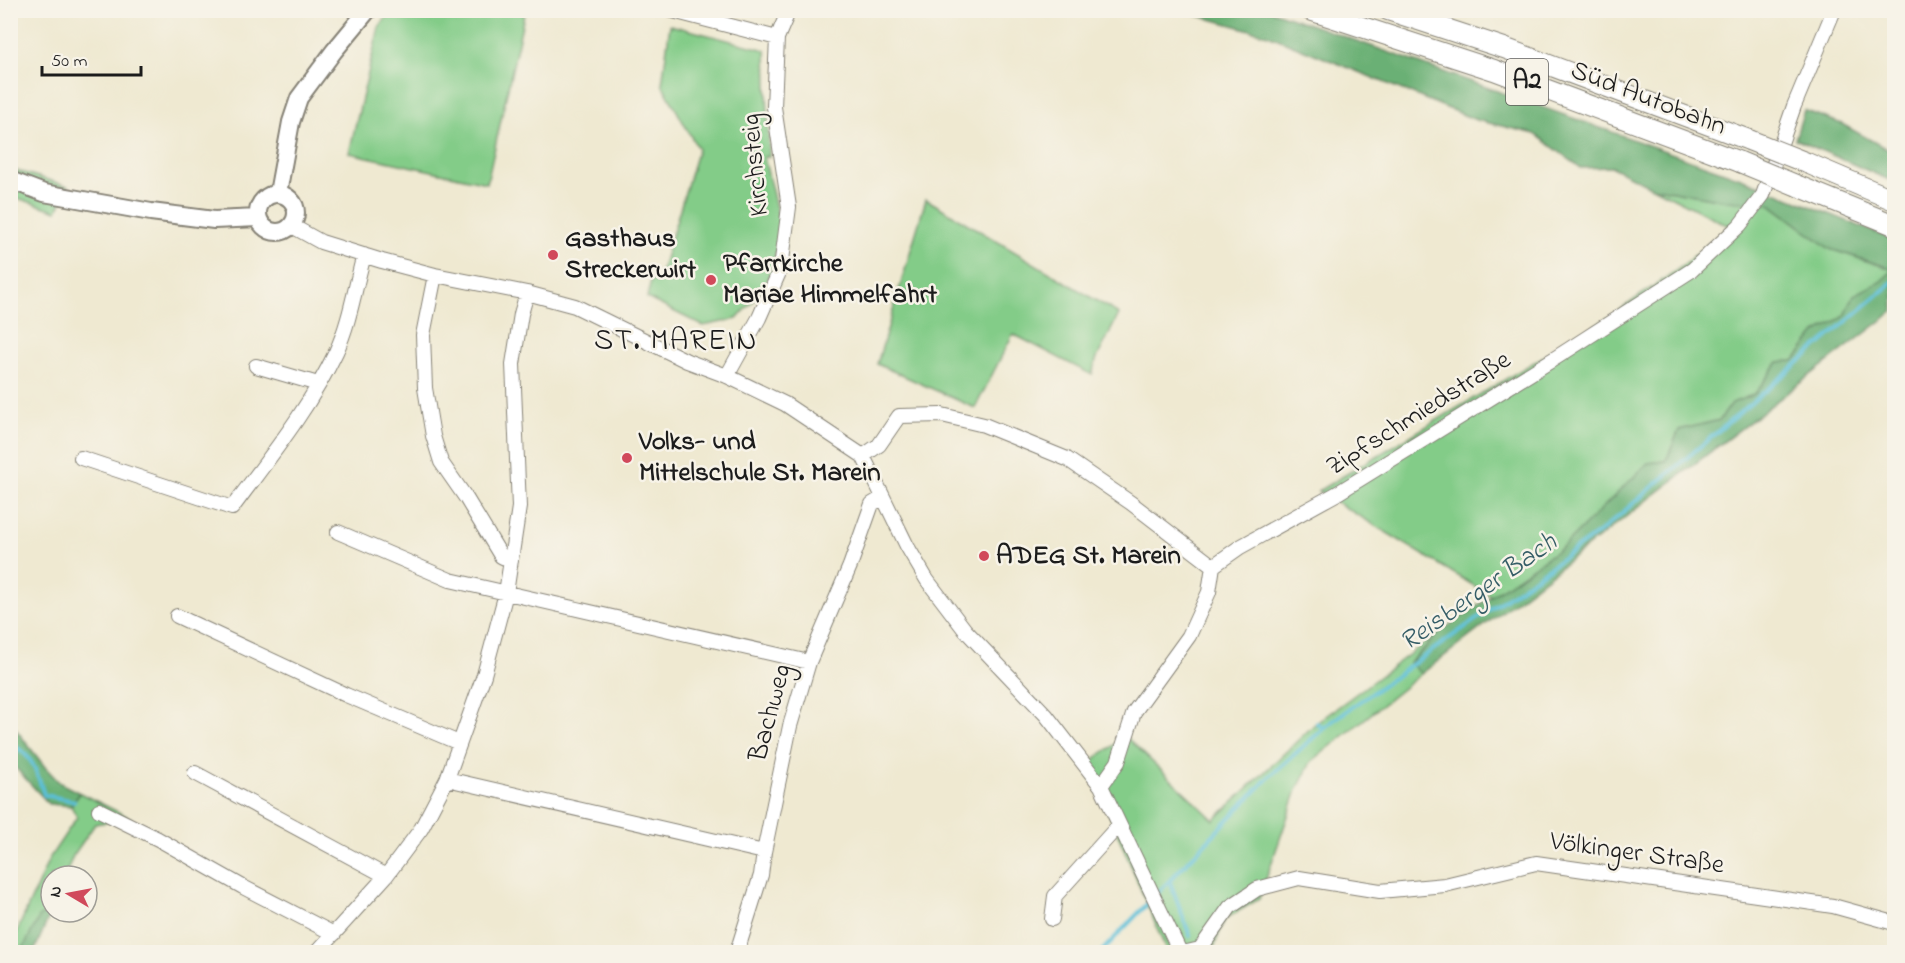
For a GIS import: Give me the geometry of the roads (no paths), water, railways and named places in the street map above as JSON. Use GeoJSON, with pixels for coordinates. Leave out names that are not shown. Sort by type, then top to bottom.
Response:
{"type":"FeatureCollection","features":[{"type":"Feature","properties":{"kind":"highway","name":"Süd Autobahn"},"geometry":{"type":"LineString","coordinates":[[1310,10],[1494,70],[1740,162],[1894,225]]}},
{"type":"Feature","properties":{"kind":"highway","name":"Süd Autobahn"},"geometry":{"type":"LineString","coordinates":[[1388,10],[1504,48],[1749,140],[1894,200]]}},
{"type":"Feature","properties":{"kind":"main road"},"geometry":{"type":"LineString","coordinates":[[278,193],[291,122],[299,98],[368,10]]}},
{"type":"Feature","properties":{"kind":"main road"},"geometry":{"type":"LineString","coordinates":[[10,180],[44,193],[151,212],[214,220],[258,218]]}},
{"type":"Feature","properties":{"kind":"main road"},"geometry":{"type":"LineString","coordinates":[[278,193],[286,195],[296,206],[297,212],[292,226],[284,231],[271,231],[261,225],[258,208],[264,198],[278,193]]}},
{"type":"Feature","properties":{"kind":"street"},"geometry":{"type":"LineString","coordinates":[[669,10],[777,38]]}},
{"type":"Feature","properties":{"kind":"street","name":"Kirchsteig"},"geometry":{"type":"LineString","coordinates":[[727,376],[759,318],[780,268],[789,207],[774,107],[777,38],[789,10]]}},
{"type":"Feature","properties":{"kind":"street","name":"Zipfschmiedstraße"},"geometry":{"type":"LineString","coordinates":[[1214,566],[1240,547],[1336,494],[1692,270],[1740,225],[1762,195],[1794,106],[1834,10]]}},
{"type":"Feature","properties":{"kind":"street"},"geometry":{"type":"LineString","coordinates":[[292,226],[321,242],[364,255],[435,275],[526,293],[575,306],[687,362],[727,376],[785,404],[863,456],[882,498],[927,580],[958,621],[1046,716],[1101,786],[1180,952]]}},
{"type":"Feature","properties":{"kind":"street"},"geometry":{"type":"LineString","coordinates":[[81,458],[232,508],[302,413],[336,352],[346,324],[364,255]]}},
{"type":"Feature","properties":{"kind":"street"},"geometry":{"type":"LineString","coordinates":[[435,275],[423,335],[425,388],[433,436],[441,462],[501,555],[511,561]]}},
{"type":"Feature","properties":{"kind":"street"},"geometry":{"type":"LineString","coordinates":[[317,952],[386,876],[421,829],[447,779],[484,675],[506,593],[519,507],[513,364],[526,293]]}},
{"type":"Feature","properties":{"kind":"street"},"geometry":{"type":"LineString","coordinates":[[256,366],[318,384]]}},
{"type":"Feature","properties":{"kind":"street"},"geometry":{"type":"LineString","coordinates":[[863,456],[879,445],[899,416],[942,415],[984,425],[1067,459],[1131,503],[1214,566],[1209,592],[1189,636],[1134,711],[1119,762],[1101,786]]}},
{"type":"Feature","properties":{"kind":"street","name":"Bachweg"},"geometry":{"type":"LineString","coordinates":[[737,952],[761,876],[790,726],[809,662],[850,566],[872,504],[882,498]]}},
{"type":"Feature","properties":{"kind":"street"},"geometry":{"type":"LineString","coordinates":[[338,531],[450,580],[809,662]]}},
{"type":"Feature","properties":{"kind":"street"},"geometry":{"type":"LineString","coordinates":[[177,616],[346,695],[459,743]]}},
{"type":"Feature","properties":{"kind":"street"},"geometry":{"type":"LineString","coordinates":[[195,773],[386,876]]}},
{"type":"Feature","properties":{"kind":"street"},"geometry":{"type":"LineString","coordinates":[[447,779],[764,852]]}},
{"type":"Feature","properties":{"kind":"street"},"geometry":{"type":"LineString","coordinates":[[99,810],[158,839],[334,934]]}},
{"type":"Feature","properties":{"kind":"street"},"geometry":{"type":"LineString","coordinates":[[1052,919],[1055,896],[1119,825]]}},
{"type":"Feature","properties":{"kind":"street","name":"Völkinger Straße"},"geometry":{"type":"LineString","coordinates":[[1197,951],[1230,907],[1257,889],[1299,878],[1380,891],[1445,885],[1536,863],[1833,906],[1894,923]]}},
{"type":"Feature","properties":{"kind":"waterway","name":"Reisberger Bach"},"geometry":{"type":"LineString","coordinates":[[1101,952],[1269,777],[1331,722],[1601,531],[1894,281]]}},
{"type":"Feature","properties":{"kind":"waterway"},"geometry":{"type":"LineString","coordinates":[[1317,723],[1324,728]]}},
{"type":"Feature","properties":{"kind":"waterway"},"geometry":{"type":"LineString","coordinates":[[10,743],[24,753],[33,765],[44,795],[74,801]]}},
{"type":"Feature","properties":{"kind":"waterway"},"geometry":{"type":"LineString","coordinates":[[1170,882],[1190,936]]}},
{"type":"Feature","properties":{"kind":"place","name":"Gasthaus Streckerwirt"},"geometry":{"type":"Point","coordinates":[553,255]}},
{"type":"Feature","properties":{"kind":"place","name":"Pfarrkirche Mariae Himmelfahrt"},"geometry":{"type":"Point","coordinates":[711,280]}},
{"type":"Feature","properties":{"kind":"place","name":"Volks- und Mittelschule St. Marein"},"geometry":{"type":"Point","coordinates":[627,458]}},
{"type":"Feature","properties":{"kind":"place","name":"ADEG St. Marein"},"geometry":{"type":"Point","coordinates":[984,556]}},
{"type":"Feature","properties":{"kind":"district","name":"ST. MAREIN"},"geometry":{"type":"Point","coordinates":[676,342]}}]}
